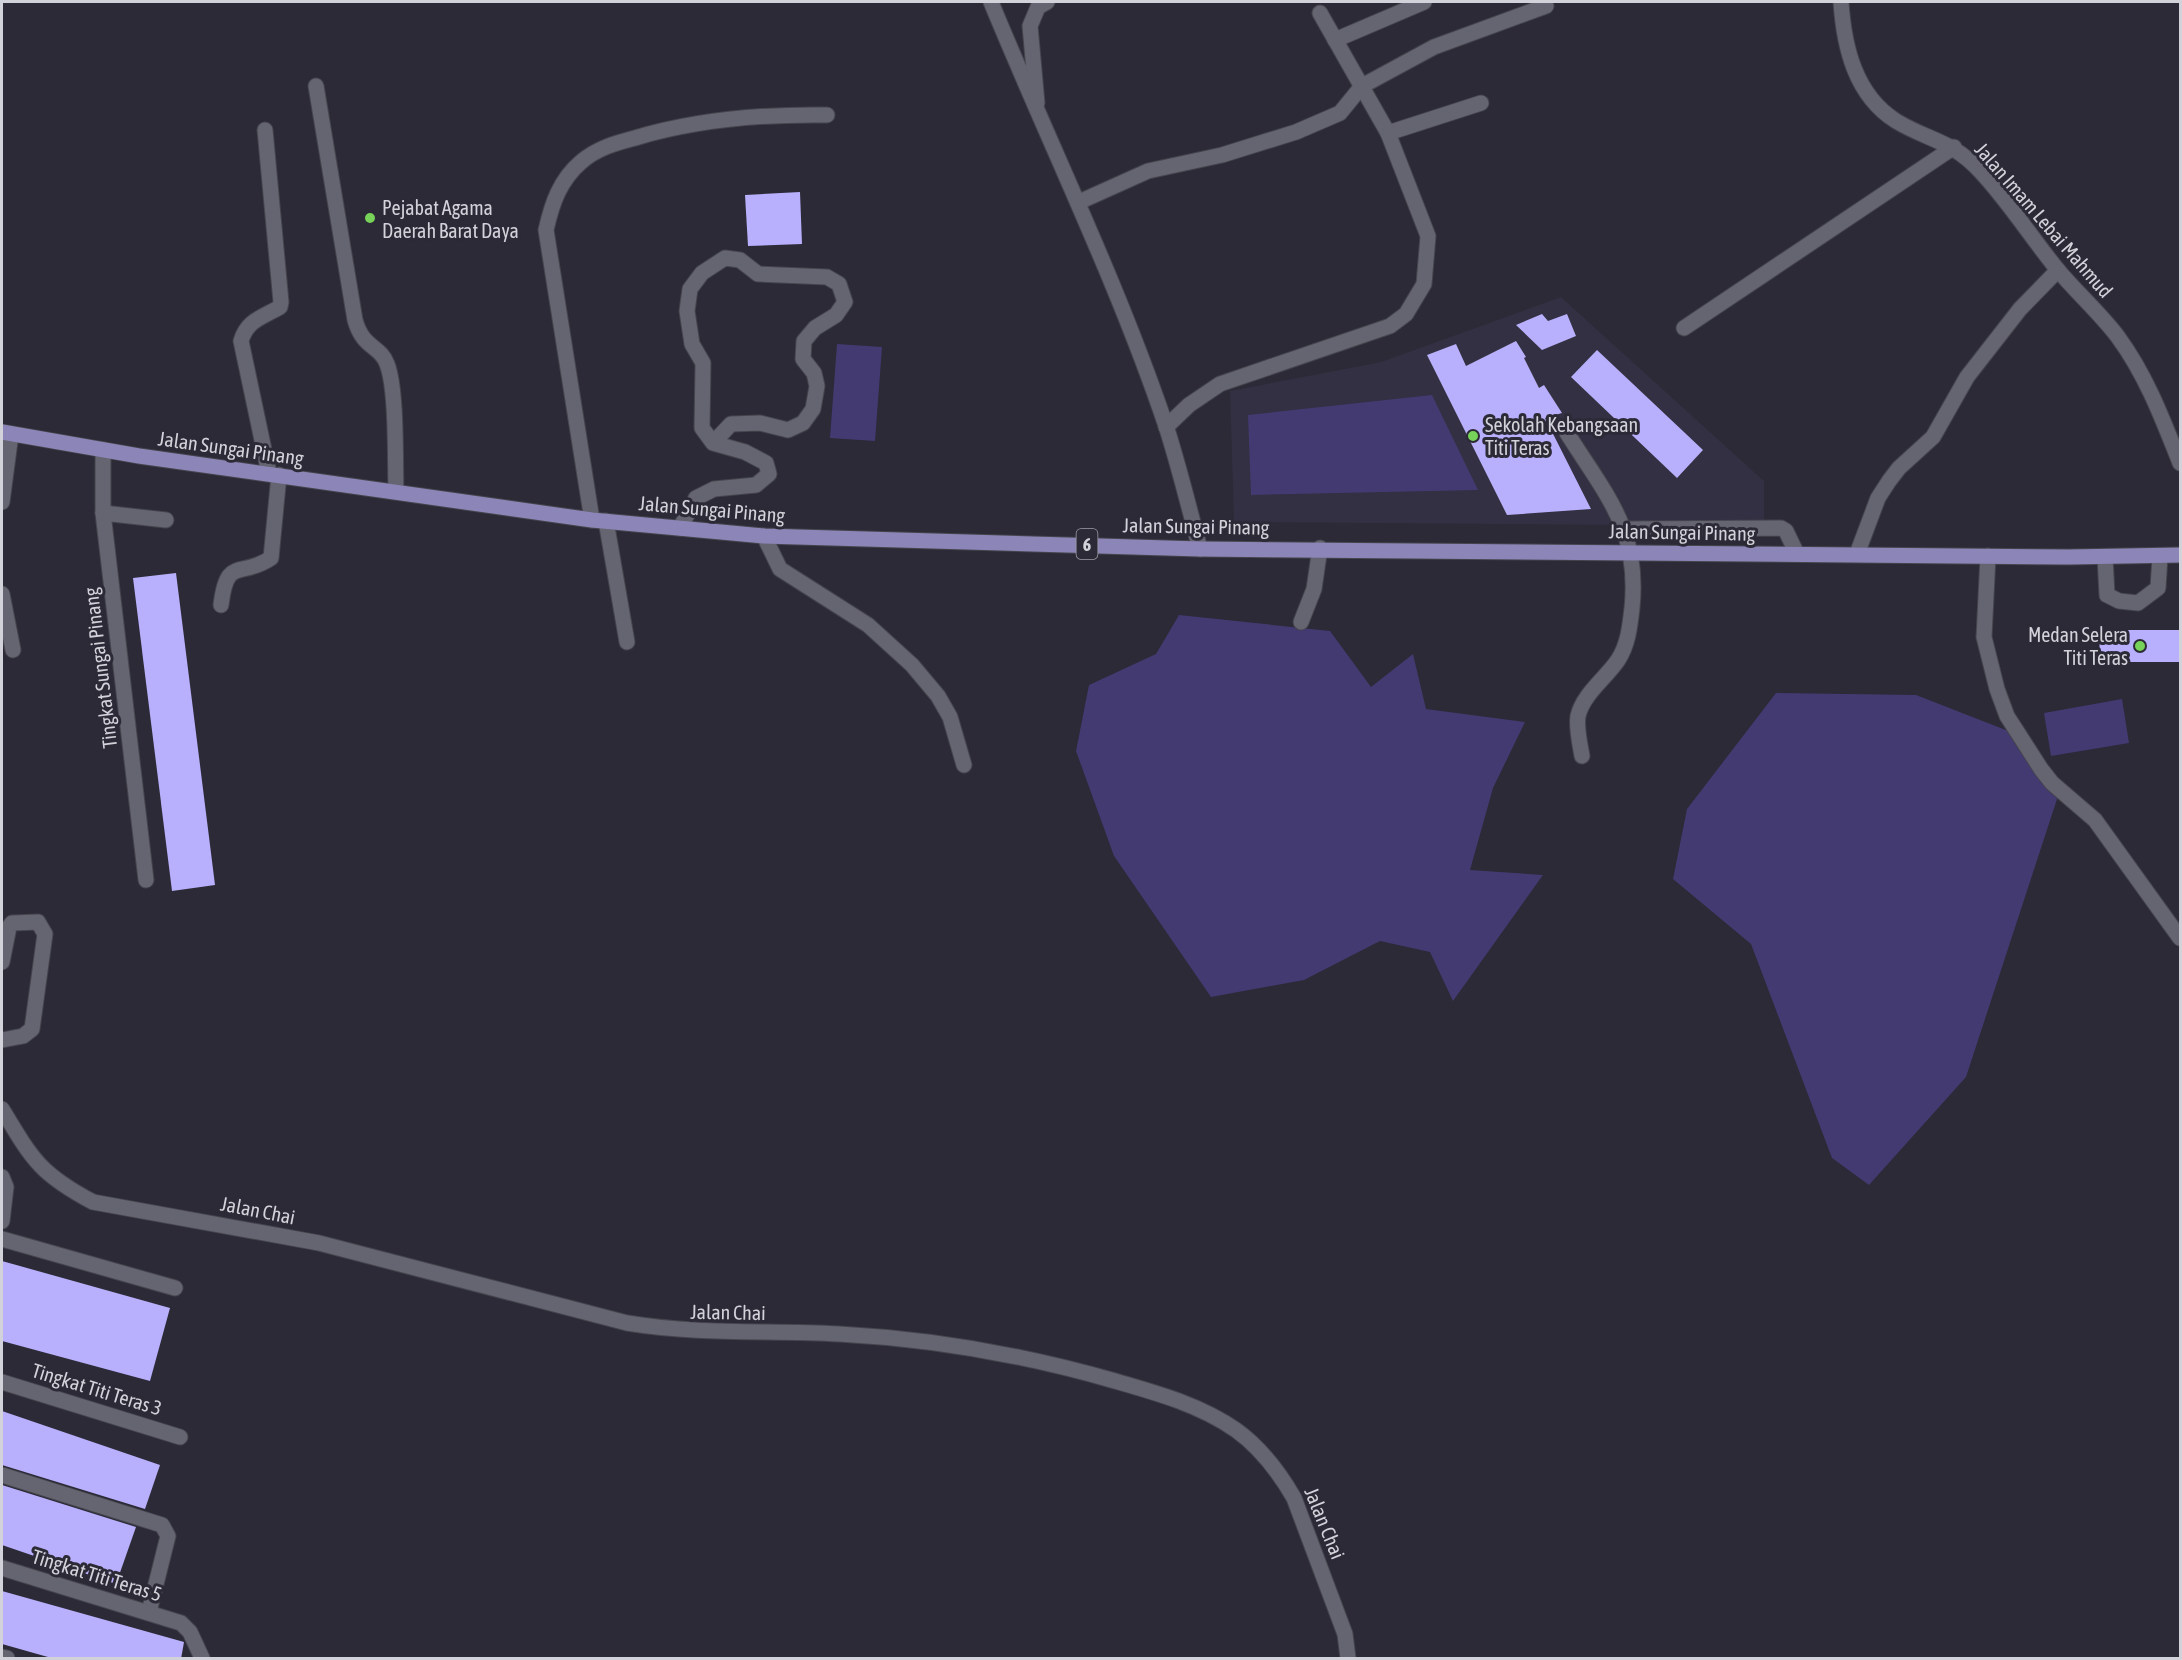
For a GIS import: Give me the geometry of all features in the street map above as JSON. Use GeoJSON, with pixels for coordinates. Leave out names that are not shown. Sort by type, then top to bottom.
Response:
{"type":"FeatureCollection","features":[{"type":"Feature","properties":{"kind":"main road","name":"Jalan Sungai Pinang"},"geometry":{"type":"LineString","coordinates":[[6,433],[103,450],[599,520],[764,536],[1200,549],[1320,548],[2105,557],[2181,555]]}},
{"type":"Feature","properties":{"kind":"street"},"geometry":{"type":"LineString","coordinates":[[991,2],[1038,118],[1079,202],[1166,427],[1200,549]]}},
{"type":"Feature","properties":{"kind":"street"},"geometry":{"type":"LineString","coordinates":[[1038,118],[1030,26],[1038,7],[1047,2]]}},
{"type":"Feature","properties":{"kind":"street"},"geometry":{"type":"LineString","coordinates":[[1335,40],[1424,2]]}},
{"type":"Feature","properties":{"kind":"street","name":"Jalan Imam Lebai Mahmud"},"geometry":{"type":"LineString","coordinates":[[1841,2],[1849,56],[1859,81],[1873,100],[1897,121],[1954,147],[1980,171],[2058,270],[2128,351],[2151,392],[2181,463]]}},
{"type":"Feature","properties":{"kind":"street"},"geometry":{"type":"LineString","coordinates":[[1079,202],[1148,171],[1222,155],[1296,132],[1340,113],[1362,86],[1434,47],[1546,6]]}},
{"type":"Feature","properties":{"kind":"street"},"geometry":{"type":"LineString","coordinates":[[1166,427],[1189,405],[1220,384],[1361,338],[1390,326],[1406,314],[1424,284],[1428,236],[1388,133],[1320,13]]}},
{"type":"Feature","properties":{"kind":"street"},"geometry":{"type":"LineString","coordinates":[[316,86],[358,334],[367,345],[380,354],[391,376],[396,491]]}},
{"type":"Feature","properties":{"kind":"street"},"geometry":{"type":"LineString","coordinates":[[1388,133],[1481,103]]}},
{"type":"Feature","properties":{"kind":"street"},"geometry":{"type":"LineString","coordinates":[[627,642],[599,520],[546,230],[551,204],[564,180],[582,161],[605,147],[659,130],[714,120],[759,116],[827,115]]}},
{"type":"Feature","properties":{"kind":"street"},"geometry":{"type":"LineString","coordinates":[[221,605],[226,578],[233,572],[271,558],[274,474],[241,341],[244,330],[251,322],[280,307],[281,302],[265,130]]}},
{"type":"Feature","properties":{"kind":"street"},"geometry":{"type":"LineString","coordinates":[[1683,328],[1954,147]]}},
{"type":"Feature","properties":{"kind":"street"},"geometry":{"type":"LineString","coordinates":[[680,528],[696,498],[714,489],[756,485],[770,474],[766,463],[745,452],[713,444],[702,428],[703,363],[692,344],[687,311],[690,289],[702,273],[725,258],[740,261],[758,274],[827,277],[839,284],[845,302],[836,315],[815,328],[804,341],[803,359],[814,373],[817,386],[813,409],[803,423],[788,430],[760,423],[731,424],[713,444]]}},
{"type":"Feature","properties":{"kind":"street"},"geometry":{"type":"LineString","coordinates":[[1857,554],[1878,498],[1889,481],[1899,468],[1933,437],[1967,377],[2020,309],[2058,270]]}},
{"type":"Feature","properties":{"kind":"street"},"geometry":{"type":"LineString","coordinates":[[2,502],[6,433]]}},
{"type":"Feature","properties":{"kind":"street"},"geometry":{"type":"LineString","coordinates":[[1567,433],[1625,529],[1631,552],[1632,602],[1624,648],[1582,705],[1578,717],[1582,756]]}},
{"type":"Feature","properties":{"kind":"street","name":"Tingkat Sungai Pinang"},"geometry":{"type":"LineString","coordinates":[[103,450],[103,513],[146,880]]}},
{"type":"Feature","properties":{"kind":"street"},"geometry":{"type":"LineString","coordinates":[[103,513],[166,520]]}},
{"type":"Feature","properties":{"kind":"street"},"geometry":{"type":"LineString","coordinates":[[1625,529],[1781,528],[1786,531],[1797,554]]}},
{"type":"Feature","properties":{"kind":"street"},"geometry":{"type":"LineString","coordinates":[[764,536],[780,569],[790,578],[868,626],[912,665],[938,696],[950,717],[964,765]]}},
{"type":"Feature","properties":{"kind":"street"},"geometry":{"type":"LineString","coordinates":[[1301,622],[1314,589],[1320,548]]}},
{"type":"Feature","properties":{"kind":"street"},"geometry":{"type":"LineString","coordinates":[[1988,556],[1984,637],[1996,689],[2007,716],[2041,769],[2052,783],[2094,820],[2181,938]]}},
{"type":"Feature","properties":{"kind":"street"},"geometry":{"type":"LineString","coordinates":[[2105,557],[2107,595],[2119,601],[2138,603],[2158,588],[2160,556]]}},
{"type":"Feature","properties":{"kind":"street"},"geometry":{"type":"LineString","coordinates":[[2,594],[13,650]]}},
{"type":"Feature","properties":{"kind":"street"},"geometry":{"type":"LineString","coordinates":[[2,962],[12,922],[27,920],[38,922],[45,934],[32,1029],[23,1036],[2,1040]]}},
{"type":"Feature","properties":{"kind":"street","name":"Jalan Chai"},"geometry":{"type":"LineString","coordinates":[[2,1109],[31,1156],[44,1172],[63,1186],[93,1202],[319,1243],[627,1323],[678,1331],[839,1334],[992,1351],[1064,1366],[1161,1394],[1212,1415],[1237,1431],[1263,1453],[1285,1482],[1294,1498],[1345,1634],[1348,1659]]}},
{"type":"Feature","properties":{"kind":"street"},"geometry":{"type":"LineString","coordinates":[[2,1177],[6,1187],[2,1221]]}},
{"type":"Feature","properties":{"kind":"street"},"geometry":{"type":"LineString","coordinates":[[2,1239],[175,1288]]}},
{"type":"Feature","properties":{"kind":"street","name":"Tingkat Titi Teras 3"},"geometry":{"type":"LineString","coordinates":[[2,1382],[180,1437]]}},
{"type":"Feature","properties":{"kind":"street"},"geometry":{"type":"LineString","coordinates":[[2,1475],[162,1526],[168,1536],[149,1612]]}},
{"type":"Feature","properties":{"kind":"street","name":"Tingkat Titi Teras 5"},"geometry":{"type":"LineString","coordinates":[[2,1568],[181,1623],[190,1632],[202,1659]]}},
{"type":"Feature","properties":{"kind":"street"},"geometry":{"type":"LineString","coordinates":[[2,1657],[7,1659]]}},
{"type":"Feature","properties":{"kind":"shaded area","name":"Sekolah Kebangsaan Titi Teras"},"geometry":{"type":"Polygon","coordinates":[[[1561,297],[1764,481],[1764,526],[1234,522],[1230,391],[1381,362],[1561,297]]]}},
{"type":"Feature","properties":{"kind":"shaded area"},"geometry":{"type":"Polygon","coordinates":[[[837,344],[882,347],[875,441],[830,438],[837,344]]]}},
{"type":"Feature","properties":{"kind":"shaded area"},"geometry":{"type":"Polygon","coordinates":[[[1432,395],[1478,490],[1251,495],[1248,415],[1432,395]]]}},
{"type":"Feature","properties":{"kind":"shaded area"},"geometry":{"type":"Polygon","coordinates":[[[1179,615],[1330,631],[1371,687],[1413,654],[1426,709],[1525,722],[1493,788],[1470,870],[1543,875],[1453,1001],[1430,952],[1380,941],[1304,980],[1211,997],[1114,856],[1076,751],[1089,685],[1156,654],[1179,615]]]}},
{"type":"Feature","properties":{"kind":"shaded area"},"geometry":{"type":"Polygon","coordinates":[[[1776,693],[1916,695],[2016,734],[2060,790],[1966,1077],[1869,1185],[1832,1158],[1751,944],[1673,879],[1687,809],[1776,693]]]}},
{"type":"Feature","properties":{"kind":"shaded area"},"geometry":{"type":"Polygon","coordinates":[[[2122,699],[2129,743],[2051,756],[2044,713],[2122,699]]]}},
{"type":"Feature","properties":{"kind":"building"},"geometry":{"type":"Polygon","coordinates":[[[800,192],[802,244],[748,246],[745,195],[800,192]]]}},
{"type":"Feature","properties":{"kind":"building","name":"Sekolah Kebangsaan Titi Teras"},"geometry":{"type":"Polygon","coordinates":[[[1542,314],[1548,321],[1567,314],[1576,336],[1542,350],[1516,325],[1542,314]]]}},
{"type":"Feature","properties":{"kind":"building","name":"Sekolah Kebangsaan Titi Teras"},"geometry":{"type":"Polygon","coordinates":[[[1516,341],[1526,357],[1524,358],[1539,388],[1544,385],[1562,413],[1545,418],[1591,509],[1507,515],[1427,355],[1456,344],[1466,366],[1516,341]]]}},
{"type":"Feature","properties":{"kind":"building","name":"Sekolah Kebangsaan Titi Teras"},"geometry":{"type":"Polygon","coordinates":[[[1597,350],[1703,450],[1677,478],[1571,377],[1597,350]]]}},
{"type":"Feature","properties":{"kind":"building"},"geometry":{"type":"Polygon","coordinates":[[[176,573],[215,885],[172,891],[133,578],[176,573]]]}},
{"type":"Feature","properties":{"kind":"building","name":"Medan Selera Titi Teras"},"geometry":{"type":"Polygon","coordinates":[[[2100,630],[2181,630],[2181,662],[2099,662],[2100,630]]]}},
{"type":"Feature","properties":{"kind":"building"},"geometry":{"type":"Polygon","coordinates":[[[2,1261],[170,1308],[150,1381],[2,1341],[2,1261]]]}},
{"type":"Feature","properties":{"kind":"building"},"geometry":{"type":"Polygon","coordinates":[[[2,1411],[160,1465],[145,1509],[2,1465],[2,1411]]]}},
{"type":"Feature","properties":{"kind":"building"},"geometry":{"type":"Polygon","coordinates":[[[2,1485],[136,1527],[116,1584],[2,1545],[2,1485]]]}},
{"type":"Feature","properties":{"kind":"building"},"geometry":{"type":"Polygon","coordinates":[[[2,1591],[184,1642],[181,1659],[55,1659],[2,1644],[2,1591]]]}},
{"type":"Feature","properties":{"kind":"place","name":"Pejabat Agama Daerah Barat Daya"},"geometry":{"type":"Point","coordinates":[370,218]}},
{"type":"Feature","properties":{"kind":"place","name":"Sekolah Kebangsaan Titi Teras"},"geometry":{"type":"Point","coordinates":[1473,436]}},
{"type":"Feature","properties":{"kind":"place","name":"Medan Selera Titi Teras"},"geometry":{"type":"Point","coordinates":[2140,646]}}]}
